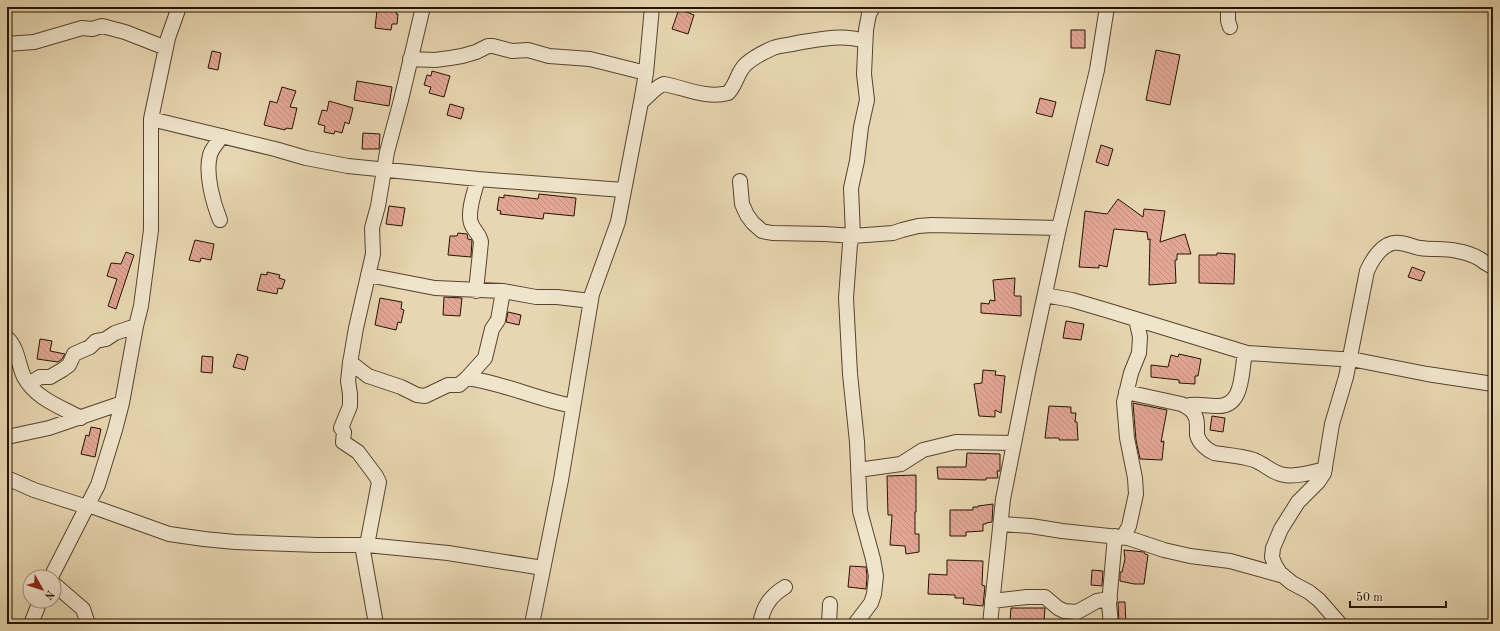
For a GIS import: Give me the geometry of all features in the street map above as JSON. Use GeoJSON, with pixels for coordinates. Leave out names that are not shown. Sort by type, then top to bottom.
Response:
{"type":"FeatureCollection","features":[{"type":"Feature","properties":{"kind":"street"},"geometry":{"type":"LineString","coordinates":[[55,569],[98,485],[116,430],[122,404],[136,326],[142,306],[151,230],[152,120],[168,38],[179,7]]}},
{"type":"Feature","properties":{"kind":"street"},"geometry":{"type":"LineString","coordinates":[[376,624],[365,545],[379,482],[358,452],[343,442],[344,432],[341,428],[350,406],[348,380],[350,362],[356,328],[373,254],[372,228],[378,206],[387,152],[423,7]]}},
{"type":"Feature","properties":{"kind":"street"},"geometry":{"type":"LineString","coordinates":[[532,624],[591,301],[596,282],[618,222],[646,73],[652,7]]}},
{"type":"Feature","properties":{"kind":"street"},"geometry":{"type":"LineString","coordinates":[[855,624],[871,604],[876,576],[860,511],[857,442],[851,397],[846,298],[850,244],[853,236],[852,188],[866,100],[864,74],[866,30],[869,14],[873,7]]}},
{"type":"Feature","properties":{"kind":"street"},"geometry":{"type":"LineString","coordinates":[[990,624],[1003,499],[1059,228],[1097,70],[1107,7]]}},
{"type":"Feature","properties":{"kind":"street"},"geometry":{"type":"LineString","coordinates":[[1228,7],[1228,21],[1230,27]]}},
{"type":"Feature","properties":{"kind":"street"},"geometry":{"type":"LineString","coordinates":[[7,44],[34,42],[82,28],[92,29],[102,26],[125,32],[166,48]]}},
{"type":"Feature","properties":{"kind":"street"},"geometry":{"type":"LineString","coordinates":[[641,102],[650,96],[659,85],[664,84],[707,94],[728,93],[735,84],[742,68],[761,54],[775,47],[819,38],[845,37],[865,41]]}},
{"type":"Feature","properties":{"kind":"street"},"geometry":{"type":"LineString","coordinates":[[410,58],[434,60],[450,58],[469,54],[488,46],[493,46],[512,51],[528,50],[549,56],[590,60],[646,73]]}},
{"type":"Feature","properties":{"kind":"street"},"geometry":{"type":"LineString","coordinates":[[152,120],[320,161],[364,168],[401,170],[478,179],[623,190]]}},
{"type":"Feature","properties":{"kind":"street"},"geometry":{"type":"LineString","coordinates":[[220,220],[213,203],[210,154],[222,136]]}},
{"type":"Feature","properties":{"kind":"street"},"geometry":{"type":"LineString","coordinates":[[387,152],[401,170]]}},
{"type":"Feature","properties":{"kind":"street"},"geometry":{"type":"LineString","coordinates":[[476,291],[481,242],[471,224],[470,210],[478,179]]}},
{"type":"Feature","properties":{"kind":"street"},"geometry":{"type":"LineString","coordinates":[[740,180],[742,204],[745,210],[753,223],[762,231],[772,234],[825,234],[853,236],[893,233],[925,226],[962,225],[1059,228]]}},
{"type":"Feature","properties":{"kind":"street"},"geometry":{"type":"LineString","coordinates":[[1340,624],[1319,600],[1284,576],[1275,566],[1272,557],[1276,537],[1298,502],[1318,482],[1325,469],[1332,424],[1346,377],[1348,359],[1367,271],[1373,259],[1387,245],[1394,242],[1404,243],[1419,248],[1458,251],[1479,258],[1493,267]]}},
{"type":"Feature","properties":{"kind":"street"},"geometry":{"type":"LineString","coordinates":[[368,275],[435,288],[503,291],[536,297],[557,297],[591,301]]}},
{"type":"Feature","properties":{"kind":"street"},"geometry":{"type":"LineString","coordinates":[[350,362],[368,376],[401,387],[417,396],[425,396],[448,385],[457,385],[467,378],[485,358],[492,329],[498,320],[503,291]]}},
{"type":"Feature","properties":{"kind":"street"},"geometry":{"type":"LineString","coordinates":[[1045,295],[1072,300],[1245,353],[1348,359],[1427,374],[1493,384]]}},
{"type":"Feature","properties":{"kind":"street"},"geometry":{"type":"LineString","coordinates":[[1111,624],[1110,599],[1119,537],[1131,517],[1136,494],[1136,486],[1127,438],[1124,402],[1139,353],[1140,337],[1136,319]]}},
{"type":"Feature","properties":{"kind":"street"},"geometry":{"type":"LineString","coordinates":[[29,384],[37,378],[50,377],[62,370],[69,365],[74,354],[90,347],[96,341],[106,339],[122,330],[136,326]]}},
{"type":"Feature","properties":{"kind":"street"},"geometry":{"type":"LineString","coordinates":[[7,338],[16,351],[20,369],[29,384],[40,396],[81,418]]}},
{"type":"Feature","properties":{"kind":"street"},"geometry":{"type":"LineString","coordinates":[[1185,406],[1196,404],[1223,406],[1230,404],[1238,391],[1245,353]]}},
{"type":"Feature","properties":{"kind":"street"},"geometry":{"type":"LineString","coordinates":[[467,378],[484,381],[537,396],[549,401],[573,406]]}},
{"type":"Feature","properties":{"kind":"street"},"geometry":{"type":"LineString","coordinates":[[1126,392],[1189,407],[1196,417],[1197,435],[1199,439],[1209,450],[1214,453],[1253,460],[1286,476],[1325,469]]}},
{"type":"Feature","properties":{"kind":"street"},"geometry":{"type":"LineString","coordinates":[[7,437],[34,432],[122,404]]}},
{"type":"Feature","properties":{"kind":"street"},"geometry":{"type":"LineString","coordinates":[[858,470],[901,464],[923,450],[956,442],[1014,443]]}},
{"type":"Feature","properties":{"kind":"street"},"geometry":{"type":"LineString","coordinates":[[7,478],[34,490],[87,506],[169,534],[235,542],[365,545],[448,553],[543,568]]}},
{"type":"Feature","properties":{"kind":"street"},"geometry":{"type":"LineString","coordinates":[[1001,524],[1031,526],[1119,537],[1190,556],[1230,561],[1284,576]]}},
{"type":"Feature","properties":{"kind":"street"},"geometry":{"type":"LineString","coordinates":[[760,624],[762,614],[770,599],[775,593],[785,587]]}},
{"type":"Feature","properties":{"kind":"street"},"geometry":{"type":"LineString","coordinates":[[62,591],[83,609],[88,624]]}},
{"type":"Feature","properties":{"kind":"street"},"geometry":{"type":"LineString","coordinates":[[992,601],[1027,597],[1045,597],[1064,611],[1078,612],[1097,601],[1110,599]]}},
{"type":"Feature","properties":{"kind":"street"},"geometry":{"type":"LineString","coordinates":[[829,624],[830,604]]}},
{"type":"Feature","properties":{"kind":"street"},"geometry":{"type":"LineString","coordinates":[[31,624],[37,609]]}},
{"type":"Feature","properties":{"kind":"building"},"geometry":{"type":"Polygon","coordinates":[[[381,7],[397,9],[397,24],[392,24],[391,30],[375,28],[377,10],[380,11],[381,7]]]}},
{"type":"Feature","properties":{"kind":"building"},"geometry":{"type":"Polygon","coordinates":[[[679,9],[694,15],[688,34],[672,29],[679,9]]]}},
{"type":"Feature","properties":{"kind":"building"},"geometry":{"type":"Polygon","coordinates":[[[1071,30],[1085,30],[1085,48],[1071,48],[1071,30]]]}},
{"type":"Feature","properties":{"kind":"building"},"geometry":{"type":"Polygon","coordinates":[[[1156,50],[1180,55],[1170,105],[1146,100],[1156,50]]]}},
{"type":"Feature","properties":{"kind":"building"},"geometry":{"type":"Polygon","coordinates":[[[212,51],[221,53],[218,70],[208,68],[212,51]]]}},
{"type":"Feature","properties":{"kind":"building"},"geometry":{"type":"Polygon","coordinates":[[[432,71],[450,76],[444,97],[429,93],[431,87],[424,85],[427,75],[431,76],[432,71]]]}},
{"type":"Feature","properties":{"kind":"building"},"geometry":{"type":"Polygon","coordinates":[[[357,81],[392,87],[389,106],[354,100],[357,81]]]}},
{"type":"Feature","properties":{"kind":"building"},"geometry":{"type":"Polygon","coordinates":[[[282,87],[296,91],[290,107],[297,108],[292,129],[286,128],[285,130],[264,125],[270,101],[277,103],[282,87]]]}},
{"type":"Feature","properties":{"kind":"building"},"geometry":{"type":"Polygon","coordinates":[[[1040,98],[1056,102],[1052,117],[1036,113],[1040,98]]]}},
{"type":"Feature","properties":{"kind":"building"},"geometry":{"type":"Polygon","coordinates":[[[329,101],[353,108],[349,124],[345,122],[342,133],[335,131],[334,134],[324,132],[325,126],[318,124],[322,110],[327,111],[329,101]]]}},
{"type":"Feature","properties":{"kind":"building"},"geometry":{"type":"Polygon","coordinates":[[[450,104],[464,108],[461,119],[447,115],[450,104]]]}},
{"type":"Feature","properties":{"kind":"building"},"geometry":{"type":"Polygon","coordinates":[[[363,133],[380,134],[379,149],[362,149],[363,133]]]}},
{"type":"Feature","properties":{"kind":"building"},"geometry":{"type":"Polygon","coordinates":[[[1101,145],[1113,149],[1108,166],[1096,162],[1101,145]]]}},
{"type":"Feature","properties":{"kind":"building"},"geometry":{"type":"Polygon","coordinates":[[[539,194],[576,198],[574,216],[544,213],[543,219],[500,214],[501,211],[497,210],[499,197],[504,198],[504,195],[538,199],[539,194]]]}},
{"type":"Feature","properties":{"kind":"building"},"geometry":{"type":"Polygon","coordinates":[[[1118,199],[1143,217],[1144,209],[1165,211],[1160,242],[1185,234],[1191,254],[1177,254],[1177,260],[1175,260],[1176,283],[1149,285],[1150,239],[1148,240],[1147,232],[1114,229],[1107,267],[1099,265],[1099,268],[1079,267],[1085,211],[1107,214],[1118,199]]]}},
{"type":"Feature","properties":{"kind":"building"},"geometry":{"type":"Polygon","coordinates":[[[389,206],[405,208],[402,226],[386,224],[389,206]]]}},
{"type":"Feature","properties":{"kind":"building"},"geometry":{"type":"Polygon","coordinates":[[[458,233],[467,234],[468,239],[472,240],[471,257],[448,255],[450,236],[457,236],[458,233]]]}},
{"type":"Feature","properties":{"kind":"building"},"geometry":{"type":"Polygon","coordinates":[[[195,240],[214,244],[211,260],[201,258],[200,262],[189,260],[195,240]]]}},
{"type":"Feature","properties":{"kind":"building"},"geometry":{"type":"Polygon","coordinates":[[[126,252],[134,255],[116,309],[108,306],[117,279],[107,276],[111,263],[121,264],[126,252]]]}},
{"type":"Feature","properties":{"kind":"building"},"geometry":{"type":"Polygon","coordinates":[[[1217,253],[1235,254],[1234,284],[1199,283],[1199,255],[1217,255],[1217,253]]]}},
{"type":"Feature","properties":{"kind":"building"},"geometry":{"type":"Polygon","coordinates":[[[1412,267],[1425,272],[1421,281],[1408,277],[1412,267]]]}},
{"type":"Feature","properties":{"kind":"building"},"geometry":{"type":"Polygon","coordinates":[[[267,272],[280,275],[279,278],[285,280],[282,289],[278,288],[277,294],[257,290],[261,274],[267,275],[267,272]]]}},
{"type":"Feature","properties":{"kind":"building"},"geometry":{"type":"Polygon","coordinates":[[[1015,278],[1014,295],[1021,296],[1021,316],[981,313],[981,303],[989,304],[990,300],[995,301],[993,280],[1015,278]]]}},
{"type":"Feature","properties":{"kind":"building"},"geometry":{"type":"Polygon","coordinates":[[[444,297],[462,298],[460,316],[443,315],[444,297]]]}},
{"type":"Feature","properties":{"kind":"building"},"geometry":{"type":"Polygon","coordinates":[[[380,298],[402,302],[401,309],[404,310],[401,323],[398,322],[396,330],[375,325],[380,298]]]}},
{"type":"Feature","properties":{"kind":"building"},"geometry":{"type":"Polygon","coordinates":[[[508,312],[521,315],[519,325],[506,322],[508,312]]]}},
{"type":"Feature","properties":{"kind":"building"},"geometry":{"type":"Polygon","coordinates":[[[1066,321],[1084,324],[1081,340],[1063,338],[1066,321]]]}},
{"type":"Feature","properties":{"kind":"building"},"geometry":{"type":"Polygon","coordinates":[[[40,339],[52,341],[50,351],[65,354],[62,359],[58,362],[37,359],[40,339]]]}},
{"type":"Feature","properties":{"kind":"building"},"geometry":{"type":"Polygon","coordinates":[[[237,354],[248,357],[245,370],[233,367],[237,354]]]}},
{"type":"Feature","properties":{"kind":"building"},"geometry":{"type":"Polygon","coordinates":[[[1179,354],[1201,359],[1198,376],[1195,376],[1195,384],[1179,383],[1179,380],[1151,377],[1151,365],[1168,367],[1171,355],[1178,357],[1179,354]]]}},
{"type":"Feature","properties":{"kind":"building"},"geometry":{"type":"Polygon","coordinates":[[[202,356],[213,357],[212,373],[201,372],[202,356]]]}},
{"type":"Feature","properties":{"kind":"building"},"geometry":{"type":"Polygon","coordinates":[[[983,370],[996,371],[995,375],[1005,376],[1001,413],[995,410],[995,417],[979,416],[974,384],[982,383],[983,370]]]}},
{"type":"Feature","properties":{"kind":"building"},"geometry":{"type":"Polygon","coordinates":[[[1133,403],[1167,410],[1161,442],[1164,441],[1162,460],[1140,459],[1136,440],[1133,403]]]}},
{"type":"Feature","properties":{"kind":"building"},"geometry":{"type":"Polygon","coordinates":[[[1049,406],[1071,407],[1071,413],[1076,413],[1075,422],[1077,422],[1078,440],[1045,438],[1049,406]]]}},
{"type":"Feature","properties":{"kind":"building"},"geometry":{"type":"Polygon","coordinates":[[[1212,416],[1225,418],[1223,432],[1210,430],[1212,416]]]}},
{"type":"Feature","properties":{"kind":"building"},"geometry":{"type":"Polygon","coordinates":[[[91,427],[101,429],[95,457],[81,454],[86,435],[89,436],[91,427]]]}},
{"type":"Feature","properties":{"kind":"building"},"geometry":{"type":"Polygon","coordinates":[[[967,453],[1000,454],[1000,471],[997,471],[998,478],[986,478],[986,480],[938,479],[937,467],[966,467],[967,453]]]}},
{"type":"Feature","properties":{"kind":"building"},"geometry":{"type":"Polygon","coordinates":[[[916,475],[915,534],[919,534],[919,552],[906,554],[905,546],[890,545],[892,515],[888,515],[887,476],[916,475]]]}},
{"type":"Feature","properties":{"kind":"building"},"geometry":{"type":"Polygon","coordinates":[[[993,504],[992,522],[983,524],[983,531],[966,532],[966,536],[950,536],[950,510],[973,510],[973,507],[993,504]]]}},
{"type":"Feature","properties":{"kind":"building"},"geometry":{"type":"Polygon","coordinates":[[[1124,550],[1144,552],[1148,555],[1144,584],[1134,584],[1120,581],[1120,572],[1122,572],[1125,559],[1124,550]]]}},
{"type":"Feature","properties":{"kind":"building"},"geometry":{"type":"Polygon","coordinates":[[[947,560],[983,561],[982,585],[985,586],[983,606],[963,604],[964,598],[955,598],[955,595],[928,594],[929,574],[947,575],[947,560]]]}},
{"type":"Feature","properties":{"kind":"building"},"geometry":{"type":"Polygon","coordinates":[[[850,566],[866,567],[866,589],[848,587],[850,566]]]}},
{"type":"Feature","properties":{"kind":"building"},"geometry":{"type":"Polygon","coordinates":[[[1092,570],[1103,571],[1102,586],[1091,585],[1092,570]]]}},
{"type":"Feature","properties":{"kind":"building"},"geometry":{"type":"Polygon","coordinates":[[[1118,602],[1125,602],[1126,624],[1119,624],[1118,602]]]}},
{"type":"Feature","properties":{"kind":"building"},"geometry":{"type":"Polygon","coordinates":[[[1011,608],[1045,608],[1044,621],[1010,620],[1011,608]]]}}]}
